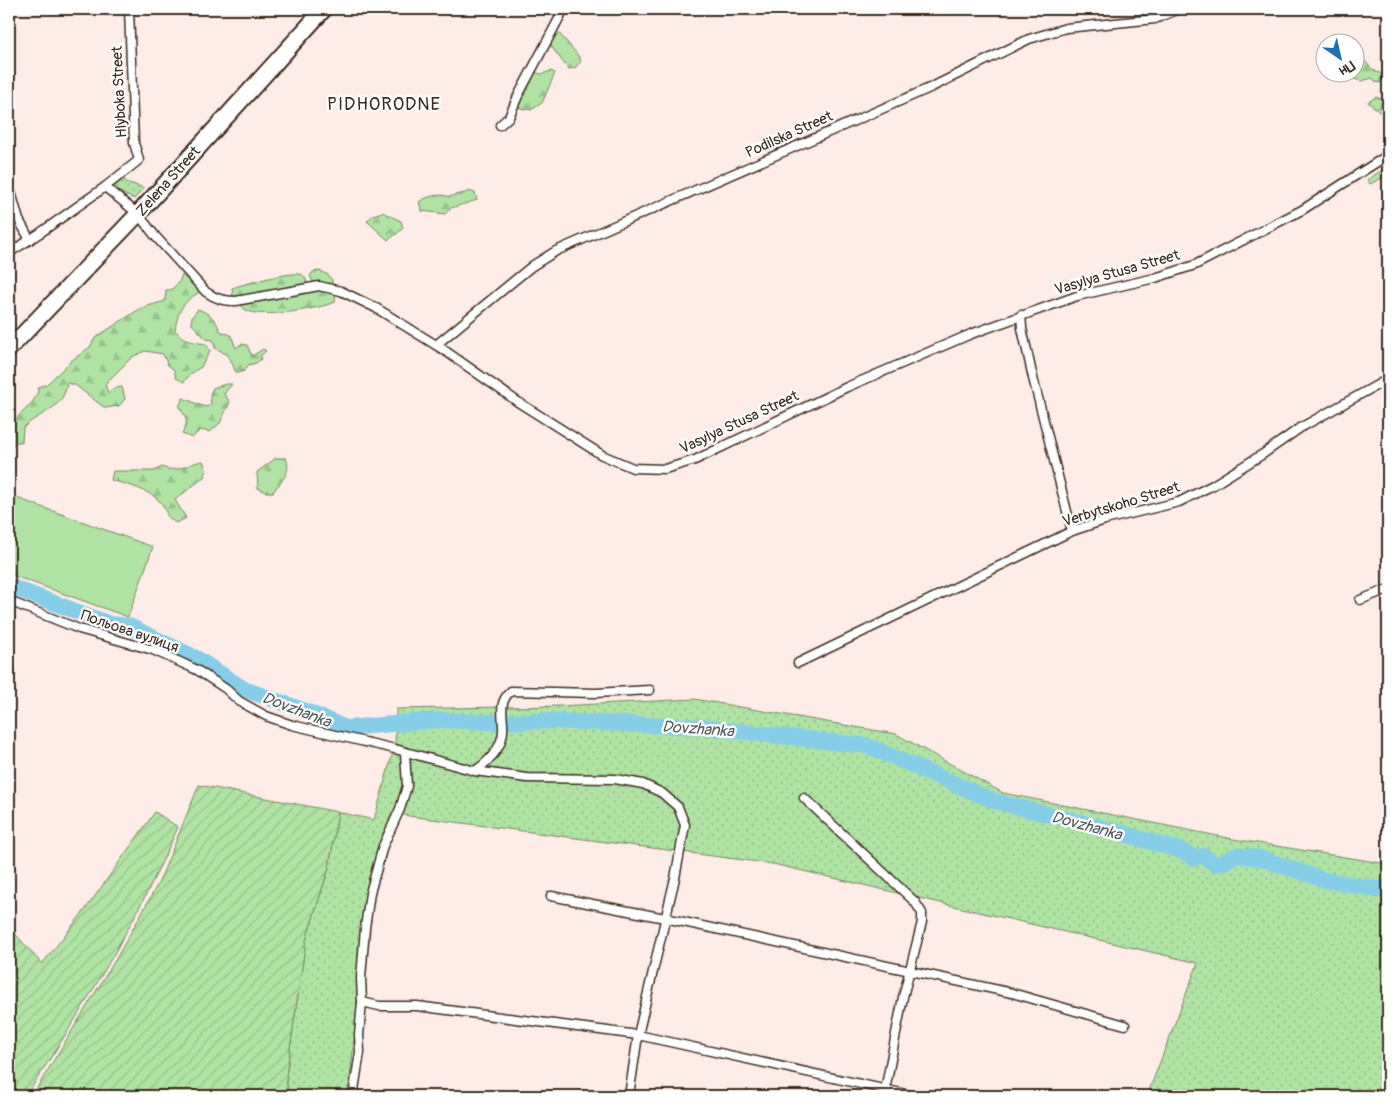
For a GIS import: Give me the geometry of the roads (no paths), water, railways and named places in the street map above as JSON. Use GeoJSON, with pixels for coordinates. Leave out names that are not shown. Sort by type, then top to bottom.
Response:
{"type":"FeatureCollection","features":[{"type":"Feature","properties":{"kind":"highway","name":"Zelena Street"},"geometry":{"type":"LineString","coordinates":[[9,349],[138,214],[324,9]]}},
{"type":"Feature","properties":{"kind":"street","name":"Hlyboka Street"},"geometry":{"type":"LineString","coordinates":[[105,188],[139,160],[134,143],[129,9]]}},
{"type":"Feature","properties":{"kind":"street"},"geometry":{"type":"LineString","coordinates":[[500,125],[509,118],[518,96],[564,9]]}},
{"type":"Feature","properties":{"kind":"street","name":"Podilska Street"},"geometry":{"type":"LineString","coordinates":[[436,345],[532,266],[556,251],[932,87],[1029,39],[1066,28],[1155,19],[1179,9]]}},
{"type":"Feature","properties":{"kind":"street","name":"Vasylya Stusa Street"},"geometry":{"type":"LineString","coordinates":[[105,188],[138,214],[156,238],[200,285],[216,298],[224,301],[236,301],[319,286],[341,291],[376,308],[436,345],[602,456],[633,468],[665,469],[695,460],[847,387],[1021,315],[1077,296],[1155,278],[1195,265],[1302,210],[1388,155]]}},
{"type":"Feature","properties":{"kind":"street"},"geometry":{"type":"LineString","coordinates":[[9,186],[19,220],[30,240]]}},
{"type":"Feature","properties":{"kind":"street"},"geometry":{"type":"LineString","coordinates":[[9,253],[105,188]]}},
{"type":"Feature","properties":{"kind":"street"},"geometry":{"type":"LineString","coordinates":[[1021,315],[1033,378],[1072,531]]}},
{"type":"Feature","properties":{"kind":"street","name":"Verbytskoho Street"},"geometry":{"type":"LineString","coordinates":[[798,664],[1072,531],[1106,520],[1179,502],[1213,485],[1300,428],[1388,379]]}},
{"type":"Feature","properties":{"kind":"street"},"geometry":{"type":"LineString","coordinates":[[1360,600],[1388,589]]}},
{"type":"Feature","properties":{"kind":"street","name":"Польова вулиця"},"geometry":{"type":"LineString","coordinates":[[9,601],[79,628],[153,650],[182,663],[226,689],[239,701],[266,716],[292,726],[395,748],[405,753],[434,758],[475,771],[527,778],[615,779],[642,784],[662,793],[678,807],[686,825],[638,1035],[629,1096]]}},
{"type":"Feature","properties":{"kind":"street"},"geometry":{"type":"LineString","coordinates":[[475,771],[487,763],[497,749],[503,731],[502,703],[511,691],[595,693],[650,690]]}},
{"type":"Feature","properties":{"kind":"street"},"geometry":{"type":"LineString","coordinates":[[353,1096],[360,1052],[359,1035],[365,928],[370,893],[383,846],[400,809],[407,786],[405,753]]}},
{"type":"Feature","properties":{"kind":"street"},"geometry":{"type":"LineString","coordinates":[[804,798],[915,902],[922,914],[922,922],[903,997],[885,1092]]}},
{"type":"Feature","properties":{"kind":"street"},"geometry":{"type":"LineString","coordinates":[[551,896],[665,918],[1012,993],[1125,1025]]}},
{"type":"Feature","properties":{"kind":"street"},"geometry":{"type":"LineString","coordinates":[[362,1002],[379,1006],[417,1006],[638,1035],[885,1092],[915,1096]]}},
{"type":"Feature","properties":{"kind":"waterway","name":"Dovzhanka"},"geometry":{"type":"LineString","coordinates":[[9,586],[110,624],[129,626],[196,658],[244,689],[306,711],[346,728],[439,720],[489,722],[549,721],[703,727],[868,746],[994,801],[1115,831],[1185,852],[1194,858],[1204,856],[1215,864],[1225,862],[1236,855],[1260,858],[1325,880],[1388,891]]}},
{"type":"Feature","properties":{"kind":"district","name":"PIDHORODNE"},"geometry":{"type":"Point","coordinates":[384,104]}}]}
